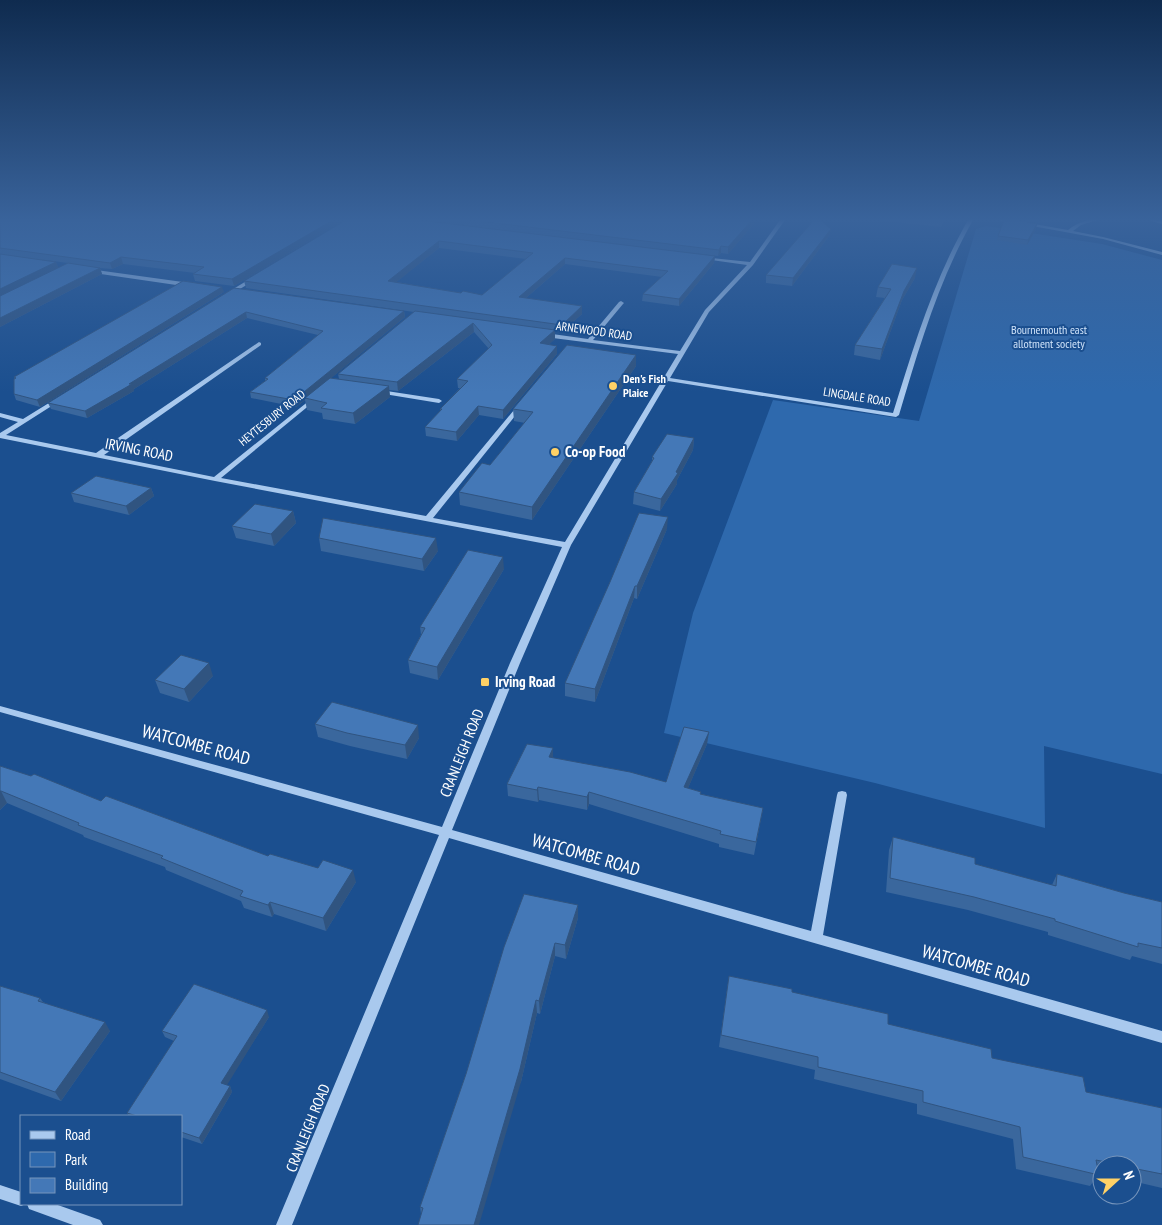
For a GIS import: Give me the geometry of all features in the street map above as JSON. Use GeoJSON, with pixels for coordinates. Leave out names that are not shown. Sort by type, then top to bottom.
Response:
{"type":"FeatureCollection","features":[{"type":"Feature","properties":{"kind":"street"},"geometry":{"type":"LineString","coordinates":[[137,277],[194,285]]}},
{"type":"Feature","properties":{"kind":"street"},"geometry":{"type":"LineString","coordinates":[[234,291],[257,277]]}},
{"type":"Feature","properties":{"kind":"street","name":"CRANLEIGH ROAD"},"geometry":{"type":"LineString","coordinates":[[284,1225],[515,663],[568,545],[707,311],[738,277]]}},
{"type":"Feature","properties":{"kind":"street","name":"LINGDALE ROAD"},"geometry":{"type":"LineString","coordinates":[[667,379],[896,415],[924,322],[943,277]]}},
{"type":"Feature","properties":{"kind":"street"},"geometry":{"type":"LineString","coordinates":[[224,293],[243,292]]}},
{"type":"Feature","properties":{"kind":"street","name":"ARNEWOOD ROAD"},"geometry":{"type":"LineString","coordinates":[[537,334],[681,354]]}},
{"type":"Feature","properties":{"kind":"street"},"geometry":{"type":"LineString","coordinates":[[569,346],[575,339]]}},
{"type":"Feature","properties":{"kind":"street"},"geometry":{"type":"LineString","coordinates":[[97,456],[259,344]]}},
{"type":"Feature","properties":{"kind":"street","name":"HEYTESBURY ROAD"},"geometry":{"type":"LineString","coordinates":[[215,479],[324,391]]}},
{"type":"Feature","properties":{"kind":"street"},"geometry":{"type":"LineString","coordinates":[[370,391],[439,401]]}},
{"type":"Feature","properties":{"kind":"street"},"geometry":{"type":"LineString","coordinates":[[0,436],[66,395]]}},
{"type":"Feature","properties":{"kind":"street"},"geometry":{"type":"LineString","coordinates":[[428,519],[526,399]]}},
{"type":"Feature","properties":{"kind":"street"},"geometry":{"type":"LineString","coordinates":[[0,415],[24,421]]}},
{"type":"Feature","properties":{"kind":"street","name":"IRVING ROAD"},"geometry":{"type":"LineString","coordinates":[[0,436],[215,479],[568,545]]}},
{"type":"Feature","properties":{"kind":"street","name":"WATCOMBE ROAD"},"geometry":{"type":"LineString","coordinates":[[0,709],[445,832],[1162,1037]]}},
{"type":"Feature","properties":{"kind":"street"},"geometry":{"type":"LineString","coordinates":[[816,939],[842,795]]}},
{"type":"Feature","properties":{"kind":"street"},"geometry":{"type":"LineString","coordinates":[[0,1192],[20,1199]]}},
{"type":"Feature","properties":{"kind":"street"},"geometry":{"type":"LineString","coordinates":[[37,1205],[95,1225]]}},
{"type":"Feature","properties":{"kind":"lane"},"geometry":{"type":"LineString","coordinates":[[589,341],[621,303]]}},
{"type":"Feature","properties":{"kind":"green space","name":"Bournemouth east allotment society"},"geometry":{"type":"Polygon","coordinates":[[[962,277],[1162,277],[1162,774],[1044,746],[1045,828],[875,783],[664,733],[693,613],[773,400],[919,421],[962,277]]]}},
{"type":"Feature","properties":{"kind":"building"},"geometry":{"type":"Polygon","coordinates":[[[0,277],[25,277],[0,289],[0,277]]]}},
{"type":"Feature","properties":{"kind":"building"},"geometry":{"type":"Polygon","coordinates":[[[39,277],[82,277],[0,318],[0,296],[39,277]]]}},
{"type":"Feature","properties":{"kind":"building"},"geometry":{"type":"Polygon","coordinates":[[[218,277],[235,277],[232,279],[218,277]]]}},
{"type":"Feature","properties":{"kind":"building"},"geometry":{"type":"Polygon","coordinates":[[[250,277],[393,277],[388,281],[482,295],[504,277],[542,277],[519,297],[582,306],[562,325],[244,281],[250,277]]]}},
{"type":"Feature","properties":{"kind":"building"},"geometry":{"type":"Polygon","coordinates":[[[661,277],[697,277],[679,299],[643,294],[661,277]]]}},
{"type":"Feature","properties":{"kind":"building"},"geometry":{"type":"Polygon","coordinates":[[[884,277],[912,277],[904,291],[882,349],[855,345],[891,289],[878,287],[884,277]]]}},
{"type":"Feature","properties":{"kind":"building"},"geometry":{"type":"Polygon","coordinates":[[[183,281],[222,287],[37,400],[14,394],[14,379],[16,378],[14,377],[183,281]]]}},
{"type":"Feature","properties":{"kind":"building"},"geometry":{"type":"Polygon","coordinates":[[[234,288],[404,311],[294,400],[250,392],[268,379],[265,378],[323,331],[246,312],[129,384],[132,384],[85,411],[48,403],[234,288]]]}},
{"type":"Feature","properties":{"kind":"building"},"geometry":{"type":"Polygon","coordinates":[[[415,311],[555,330],[540,343],[557,346],[503,410],[478,406],[456,432],[425,427],[468,381],[457,379],[492,345],[473,323],[397,382],[338,374],[415,311]]]}},
{"type":"Feature","properties":{"kind":"building"},"geometry":{"type":"Polygon","coordinates":[[[567,345],[636,355],[532,507],[459,492],[482,463],[490,465],[533,412],[513,409],[567,345]]]}},
{"type":"Feature","properties":{"kind":"building"},"geometry":{"type":"Polygon","coordinates":[[[330,378],[389,386],[353,413],[321,408],[327,403],[305,398],[330,378]]]}},
{"type":"Feature","properties":{"kind":"building"},"geometry":{"type":"Polygon","coordinates":[[[667,434],[694,438],[676,472],[678,473],[661,499],[634,492],[654,458],[652,457],[667,434]]]}},
{"type":"Feature","properties":{"kind":"building"},"geometry":{"type":"Polygon","coordinates":[[[96,476],[151,488],[126,506],[71,493],[96,476]]]}},
{"type":"Feature","properties":{"kind":"building"},"geometry":{"type":"Polygon","coordinates":[[[255,504],[293,511],[271,534],[232,526],[255,504]]]}},
{"type":"Feature","properties":{"kind":"building"},"geometry":{"type":"Polygon","coordinates":[[[639,513],[668,517],[637,586],[635,586],[595,689],[565,683],[610,582],[639,513]]]}},
{"type":"Feature","properties":{"kind":"building"},"geometry":{"type":"Polygon","coordinates":[[[323,518],[436,538],[422,559],[319,538],[323,518]]]}},
{"type":"Feature","properties":{"kind":"building"},"geometry":{"type":"Polygon","coordinates":[[[468,550],[503,557],[437,667],[408,660],[425,628],[420,627],[468,550]]]}},
{"type":"Feature","properties":{"kind":"building"},"geometry":{"type":"Polygon","coordinates":[[[181,655],[209,663],[184,689],[155,680],[181,655]]]}},
{"type":"Feature","properties":{"kind":"building"},"geometry":{"type":"Polygon","coordinates":[[[332,702],[418,725],[405,745],[315,724],[332,702]]]}},
{"type":"Feature","properties":{"kind":"building"},"geometry":{"type":"Polygon","coordinates":[[[684,727],[709,732],[684,787],[701,792],[700,794],[763,808],[756,842],[720,834],[721,831],[589,792],[587,797],[538,787],[537,790],[507,784],[527,744],[553,748],[549,757],[630,772],[666,782],[684,727]]]}},
{"type":"Feature","properties":{"kind":"building"},"geometry":{"type":"Polygon","coordinates":[[[0,766],[31,776],[34,774],[101,801],[106,796],[268,856],[270,854],[318,868],[323,860],[353,870],[323,918],[270,902],[268,905],[240,896],[243,891],[161,858],[163,856],[78,825],[79,823],[0,791],[0,766]]]}},
{"type":"Feature","properties":{"kind":"building"},"geometry":{"type":"Polygon","coordinates":[[[893,837],[975,858],[975,864],[1056,886],[1057,874],[1162,902],[1162,948],[1138,943],[1138,947],[1055,921],[1055,919],[974,897],[890,878],[893,837]]]}},
{"type":"Feature","properties":{"kind":"building"},"geometry":{"type":"Polygon","coordinates":[[[524,894],[578,905],[565,945],[555,943],[539,1001],[536,1000],[520,1069],[474,1225],[418,1225],[423,1208],[420,1207],[466,1074],[504,947],[524,894]]]}},
{"type":"Feature","properties":{"kind":"building"},"geometry":{"type":"Polygon","coordinates":[[[729,976],[792,989],[792,992],[888,1014],[888,1024],[991,1049],[992,1058],[1083,1077],[1086,1092],[1162,1108],[1162,1174],[1142,1170],[1142,1155],[1092,1155],[1092,1173],[1023,1157],[1020,1127],[923,1102],[923,1091],[818,1067],[818,1057],[721,1035],[729,976]]]}},
{"type":"Feature","properties":{"kind":"building"},"geometry":{"type":"Polygon","coordinates":[[[194,984],[267,1010],[221,1083],[230,1086],[199,1138],[182,1132],[182,1115],[134,1115],[127,1113],[177,1036],[162,1031],[194,984]]]}},
{"type":"Feature","properties":{"kind":"building"},"geometry":{"type":"Polygon","coordinates":[[[0,986],[40,998],[38,1001],[105,1022],[55,1092],[0,1072],[0,986]]]}},
{"type":"Feature","properties":{"kind":"place","name":"Den's Fish Plaice"},"geometry":{"type":"Point","coordinates":[613,386]}},
{"type":"Feature","properties":{"kind":"place","name":"Co-op Food"},"geometry":{"type":"Point","coordinates":[555,452]}},
{"type":"Feature","properties":{"kind":"place","name":"Irving Road"},"geometry":{"type":"Point","coordinates":[485,682]}}]}
